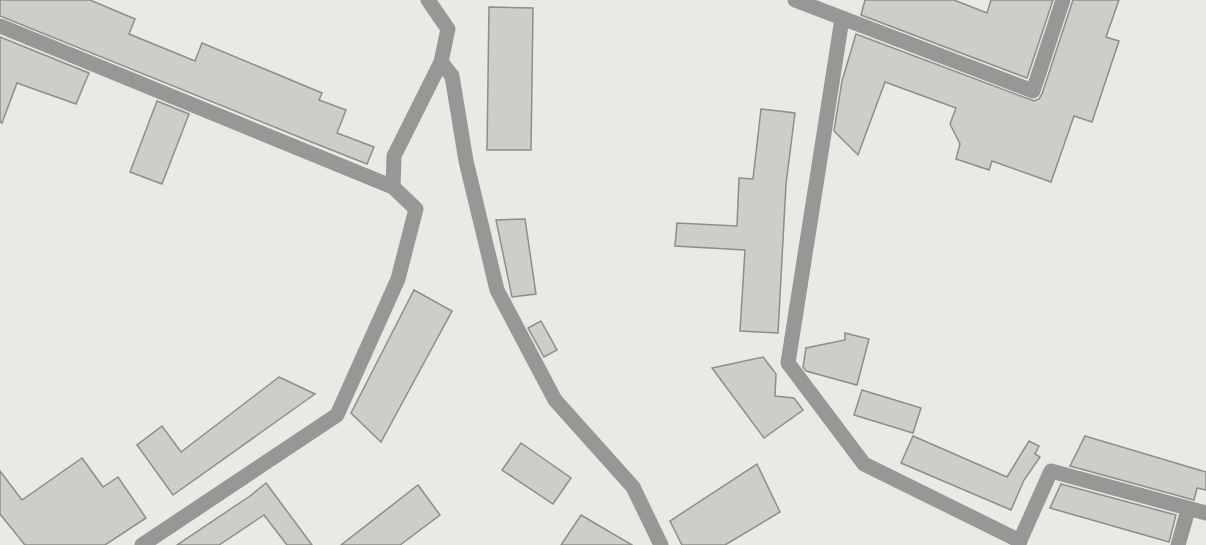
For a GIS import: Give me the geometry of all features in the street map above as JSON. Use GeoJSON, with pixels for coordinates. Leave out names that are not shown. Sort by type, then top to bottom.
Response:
{"type":"FeatureCollection","features":[{"type":"Feature","properties":{"kind":"street"},"geometry":{"type":"LineString","coordinates":[[393,187],[394,156],[441,62],[448,29],[428,0]]}},
{"type":"Feature","properties":{"kind":"street"},"geometry":{"type":"LineString","coordinates":[[795,0],[1033,91],[1063,0]]}},
{"type":"Feature","properties":{"kind":"street"},"geometry":{"type":"LineString","coordinates":[[842,19],[788,363],[864,464],[1019,543],[1051,471],[1188,510],[1206,513]]}},
{"type":"Feature","properties":{"kind":"street"},"geometry":{"type":"LineString","coordinates":[[0,26],[393,187],[416,209],[398,279],[337,414],[142,545]]}},
{"type":"Feature","properties":{"kind":"street"},"geometry":{"type":"LineString","coordinates":[[441,62],[452,75],[466,161],[497,290],[555,400],[633,487],[661,545]]}},
{"type":"Feature","properties":{"kind":"street"},"geometry":{"type":"LineString","coordinates":[[1178,545],[1188,510]]}},
{"type":"Feature","properties":{"kind":"building"},"geometry":{"type":"Polygon","coordinates":[[[0,0],[90,0],[135,19],[129,34],[195,61],[202,43],[322,93],[319,100],[346,110],[337,133],[374,147],[367,164],[0,16],[0,0]]]}},
{"type":"Feature","properties":{"kind":"building"},"geometry":{"type":"Polygon","coordinates":[[[865,0],[954,0],[987,13],[991,0],[1053,0],[1027,78],[861,15],[865,0]]]}},
{"type":"Feature","properties":{"kind":"building"},"geometry":{"type":"Polygon","coordinates":[[[1073,0],[1119,0],[1106,37],[1119,41],[1092,122],[1074,116],[1051,182],[992,161],[989,170],[956,159],[960,144],[950,124],[956,108],[885,82],[858,155],[834,131],[842,81],[856,34],[1034,101],[1042,94],[1073,0]]]}},
{"type":"Feature","properties":{"kind":"building"},"geometry":{"type":"Polygon","coordinates":[[[489,7],[533,8],[531,150],[487,150],[489,7]]]}},
{"type":"Feature","properties":{"kind":"building"},"geometry":{"type":"Polygon","coordinates":[[[0,37],[89,73],[76,104],[17,83],[2,123],[0,122],[0,37]]]}},
{"type":"Feature","properties":{"kind":"building"},"geometry":{"type":"Polygon","coordinates":[[[157,101],[189,114],[162,184],[130,172],[157,101]]]}},
{"type":"Feature","properties":{"kind":"building"},"geometry":{"type":"Polygon","coordinates":[[[761,109],[795,113],[786,184],[778,333],[740,331],[745,250],[675,246],[677,223],[737,226],[739,178],[753,179],[761,109]]]}},
{"type":"Feature","properties":{"kind":"building"},"geometry":{"type":"Polygon","coordinates":[[[525,219],[536,294],[512,297],[496,220],[525,219]]]}},
{"type":"Feature","properties":{"kind":"building"},"geometry":{"type":"Polygon","coordinates":[[[414,290],[452,311],[381,442],[351,413],[414,290]]]}},
{"type":"Feature","properties":{"kind":"building"},"geometry":{"type":"Polygon","coordinates":[[[541,321],[557,350],[544,357],[528,328],[541,321]]]}},
{"type":"Feature","properties":{"kind":"building"},"geometry":{"type":"Polygon","coordinates":[[[845,333],[869,339],[857,385],[806,371],[803,367],[806,348],[845,340],[845,333]]]}},
{"type":"Feature","properties":{"kind":"building"},"geometry":{"type":"Polygon","coordinates":[[[763,357],[776,374],[775,396],[794,398],[803,410],[764,438],[712,368],[763,357]]]}},
{"type":"Feature","properties":{"kind":"building"},"geometry":{"type":"Polygon","coordinates":[[[279,377],[315,394],[173,495],[137,445],[162,426],[181,452],[279,377]]]}},
{"type":"Feature","properties":{"kind":"building"},"geometry":{"type":"Polygon","coordinates":[[[862,390],[921,408],[913,433],[854,415],[862,390]]]}},
{"type":"Feature","properties":{"kind":"building"},"geometry":{"type":"Polygon","coordinates":[[[913,436],[1007,477],[1029,441],[1039,446],[1035,454],[1040,457],[1024,480],[1011,510],[901,463],[913,436]]]}},
{"type":"Feature","properties":{"kind":"building"},"geometry":{"type":"Polygon","coordinates":[[[1085,436],[1206,472],[1206,490],[1197,488],[1194,500],[1070,466],[1085,436]]]}},
{"type":"Feature","properties":{"kind":"building"},"geometry":{"type":"Polygon","coordinates":[[[521,443],[571,478],[553,504],[502,470],[521,443]]]}},
{"type":"Feature","properties":{"kind":"building"},"geometry":{"type":"Polygon","coordinates":[[[82,458],[103,487],[118,477],[146,518],[105,545],[25,545],[0,514],[0,471],[22,500],[82,458]]]}},
{"type":"Feature","properties":{"kind":"building"},"geometry":{"type":"Polygon","coordinates":[[[757,464],[780,512],[725,545],[682,545],[670,521],[757,464]]]}},
{"type":"Feature","properties":{"kind":"building"},"geometry":{"type":"Polygon","coordinates":[[[266,483],[312,545],[287,545],[264,515],[219,545],[177,545],[250,496],[266,483]]]}},
{"type":"Feature","properties":{"kind":"building"},"geometry":{"type":"Polygon","coordinates":[[[1061,484],[1176,515],[1169,542],[1050,508],[1061,484]]]}},
{"type":"Feature","properties":{"kind":"building"},"geometry":{"type":"Polygon","coordinates":[[[418,485],[440,515],[400,545],[341,545],[418,485]]]}},
{"type":"Feature","properties":{"kind":"building"},"geometry":{"type":"Polygon","coordinates":[[[581,515],[632,545],[561,545],[581,515]]]}}]}
